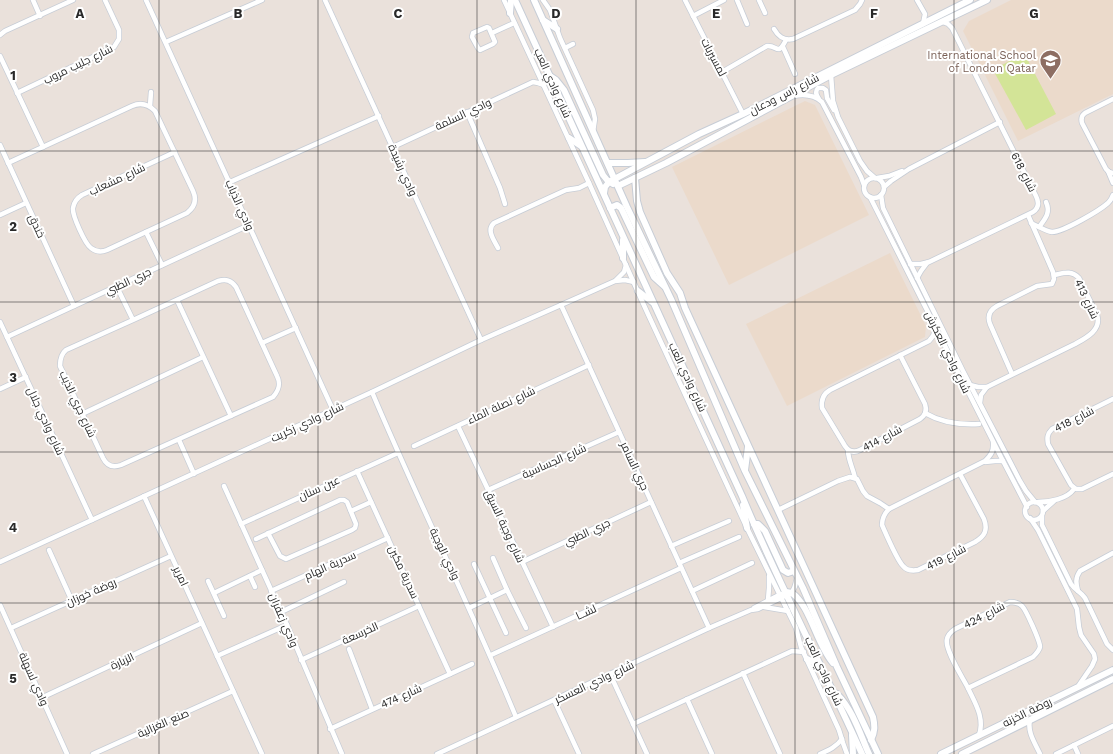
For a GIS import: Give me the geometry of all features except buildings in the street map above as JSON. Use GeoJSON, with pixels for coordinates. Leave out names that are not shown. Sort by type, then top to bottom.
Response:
{"type":"FeatureCollection","features":[{"type":"Feature","properties":{"kind":"street"},"geometry":{"type":"LineString","coordinates":[[33,0],[40,16]]}},
{"type":"Feature","properties":{"kind":"street"},"geometry":{"type":"LineString","coordinates":[[0,35],[73,0]]}},
{"type":"Feature","properties":{"kind":"street","name":"شارع جليب مروب"},"geometry":{"type":"LineString","coordinates":[[17,93],[114,47],[119,40],[119,30],[105,0]]}},
{"type":"Feature","properties":{"kind":"street","name":"وادي الذياب"},"geometry":{"type":"LineString","coordinates":[[146,0],[333,410]]}},
{"type":"Feature","properties":{"kind":"street"},"geometry":{"type":"LineString","coordinates":[[166,42],[262,0]]}},
{"type":"Feature","properties":{"kind":"street","name":"وادي رشيدة"},"geometry":{"type":"LineString","coordinates":[[325,0],[481,340]]}},
{"type":"Feature","properties":{"kind":"street"},"geometry":{"type":"LineString","coordinates":[[504,0],[590,183],[626,265],[768,571],[785,594],[802,603],[826,654],[837,667]]}},
{"type":"Feature","properties":{"kind":"street"},"geometry":{"type":"LineString","coordinates":[[510,13],[511,0]]}},
{"type":"Feature","properties":{"kind":"street","name":"شارع وادي العب"},"geometry":{"type":"LineString","coordinates":[[515,0],[742,496],[785,594],[822,667],[862,754]]}},
{"type":"Feature","properties":{"kind":"street","name":"شارع وادي العب"},"geometry":{"type":"LineString","coordinates":[[534,0],[608,163],[612,181]]}},
{"type":"Feature","properties":{"kind":"street"},"geometry":{"type":"LineString","coordinates":[[543,0],[550,10],[594,113],[594,132]]}},
{"type":"Feature","properties":{"kind":"street","name":"لمسيربات"},"geometry":{"type":"LineString","coordinates":[[685,0],[743,114]]}},
{"type":"Feature","properties":{"kind":"street"},"geometry":{"type":"LineString","coordinates":[[693,16],[724,0]]}},
{"type":"Feature","properties":{"kind":"street"},"geometry":{"type":"LineString","coordinates":[[737,0],[747,24]]}},
{"type":"Feature","properties":{"kind":"street"},"geometry":{"type":"LineString","coordinates":[[759,0],[765,13]]}},
{"type":"Feature","properties":{"kind":"street"},"geometry":{"type":"LineString","coordinates":[[774,29],[779,36],[786,40],[793,39],[855,10],[862,0]]}},
{"type":"Feature","properties":{"kind":"street"},"geometry":{"type":"LineString","coordinates":[[918,0],[925,14],[923,24]]}},
{"type":"Feature","properties":{"kind":"street","name":"شارع راس ودعان"},"geometry":{"type":"LineString","coordinates":[[612,181],[699,134],[743,114],[970,0]]}},
{"type":"Feature","properties":{"kind":"street","name":"شارع راس ودعان"},"geometry":{"type":"LineString","coordinates":[[618,186],[666,163],[831,75],[987,0]]}},
{"type":"Feature","properties":{"kind":"street"},"geometry":{"type":"LineString","coordinates":[[925,14],[934,18]]}},
{"type":"Feature","properties":{"kind":"street"},"geometry":{"type":"LineString","coordinates":[[952,28],[953,17]]}},
{"type":"Feature","properties":{"kind":"street"},"geometry":{"type":"LineString","coordinates":[[543,20],[557,29]]}},
{"type":"Feature","properties":{"kind":"street","name":"شارع 618"},"geometry":{"type":"LineString","coordinates":[[943,22],[952,28],[1037,198],[1037,208],[1028,215]]}},
{"type":"Feature","properties":{"kind":"street"},"geometry":{"type":"LineString","coordinates":[[492,33],[514,23]]}},
{"type":"Feature","properties":{"kind":"street"},"geometry":{"type":"LineString","coordinates":[[487,27],[492,33],[495,44],[481,50],[478,49],[472,34],[487,27]]}},
{"type":"Feature","properties":{"kind":"street"},"geometry":{"type":"LineString","coordinates":[[722,72],[767,46],[778,50],[783,47],[786,40]]}},
{"type":"Feature","properties":{"kind":"street"},"geometry":{"type":"LineString","coordinates":[[565,48],[573,44]]}},
{"type":"Feature","properties":{"kind":"street"},"geometry":{"type":"LineString","coordinates":[[783,47],[795,74]]}},
{"type":"Feature","properties":{"kind":"street"},"geometry":{"type":"LineString","coordinates":[[0,56],[43,147]]}},
{"type":"Feature","properties":{"kind":"street"},"geometry":{"type":"LineString","coordinates":[[537,72],[533,82],[538,82],[544,85]]}},
{"type":"Feature","properties":{"kind":"street"},"geometry":{"type":"LineString","coordinates":[[831,75],[833,101],[838,117]]}},
{"type":"Feature","properties":{"kind":"street"},"geometry":{"type":"LineString","coordinates":[[550,76],[556,80],[564,90],[603,175],[618,186]]}},
{"type":"Feature","properties":{"kind":"street","name":"وادي السلمة"},"geometry":{"type":"LineString","coordinates":[[393,147],[533,82]]}},
{"type":"Feature","properties":{"kind":"street"},"geometry":{"type":"LineString","coordinates":[[884,187],[882,182],[867,171],[860,162],[827,98],[826,90],[823,88],[818,88],[816,94],[825,107],[861,177],[865,194],[876,198],[881,195],[884,187],[909,169]]}},
{"type":"Feature","properties":{"kind":"street"},"geometry":{"type":"LineString","coordinates":[[8,163],[132,106],[144,104],[150,106],[151,92]]}},
{"type":"Feature","properties":{"kind":"street"},"geometry":{"type":"LineString","coordinates":[[790,97],[804,95],[819,99]]}},
{"type":"Feature","properties":{"kind":"street"},"geometry":{"type":"LineString","coordinates":[[1113,99],[1082,116],[1086,129],[1106,169],[1110,172],[1113,183]]}},
{"type":"Feature","properties":{"kind":"street","name":"شارع مشعاب"},"geometry":{"type":"LineString","coordinates":[[150,106],[155,111],[175,152],[195,195],[195,203],[187,213],[107,250],[94,250],[88,246],[75,216],[73,208],[76,200],[82,195],[175,152]]}},
{"type":"Feature","properties":{"kind":"street"},"geometry":{"type":"LineString","coordinates":[[467,112],[500,188],[505,204]]}},
{"type":"Feature","properties":{"kind":"street"},"geometry":{"type":"LineString","coordinates":[[230,182],[379,116]]}},
{"type":"Feature","properties":{"kind":"street"},"geometry":{"type":"LineString","coordinates":[[864,185],[869,179],[889,176],[909,169],[1000,122]]}},
{"type":"Feature","properties":{"kind":"street"},"geometry":{"type":"LineString","coordinates":[[569,138],[581,146]]}},
{"type":"Feature","properties":{"kind":"street","name":"خندق"},"geometry":{"type":"LineString","coordinates":[[0,145],[74,306]]}},
{"type":"Feature","properties":{"kind":"street"},"geometry":{"type":"LineString","coordinates":[[608,163],[648,161]]}},
{"type":"Feature","properties":{"kind":"street"},"geometry":{"type":"LineString","coordinates":[[635,178],[637,201],[642,217],[667,273],[680,293],[685,308],[872,717],[875,726],[871,740]]}},
{"type":"Feature","properties":{"kind":"street"},"geometry":{"type":"LineString","coordinates":[[604,193],[605,187],[612,181]]}},
{"type":"Feature","properties":{"kind":"street"},"geometry":{"type":"LineString","coordinates":[[498,248],[490,232],[491,226],[494,223],[566,190],[579,188],[590,183]]}},
{"type":"Feature","properties":{"kind":"street","name":"شارع وادي العب"},"geometry":{"type":"LineString","coordinates":[[618,186],[671,299],[745,471],[796,574],[837,667],[878,754]]}},
{"type":"Feature","properties":{"kind":"street","name":"شارع وادي العكرش"},"geometry":{"type":"LineString","coordinates":[[881,195],[883,208],[970,385],[1020,481],[1026,491],[1036,502]]}},
{"type":"Feature","properties":{"kind":"street"},"geometry":{"type":"LineString","coordinates":[[1032,223],[1052,232],[1070,226],[1105,205],[1113,195]]}},
{"type":"Feature","properties":{"kind":"street","name":"شارع وادي العكرش"},"geometry":{"type":"LineString","coordinates":[[870,197],[1026,507]]}},
{"type":"Feature","properties":{"kind":"street"},"geometry":{"type":"LineString","coordinates":[[1039,226],[1046,218],[1048,212],[1046,202]]}},
{"type":"Feature","properties":{"kind":"street"},"geometry":{"type":"LineString","coordinates":[[0,215],[26,203]]}},
{"type":"Feature","properties":{"kind":"street"},"geometry":{"type":"LineString","coordinates":[[610,208],[617,206],[621,208],[654,277],[665,287]]}},
{"type":"Feature","properties":{"kind":"street"},"geometry":{"type":"LineString","coordinates":[[628,207],[642,217]]}},
{"type":"Feature","properties":{"kind":"street"},"geometry":{"type":"LineString","coordinates":[[910,264],[929,262],[1028,215],[1032,223],[1052,268],[1054,280],[1052,284],[1037,286],[991,310],[989,321],[1012,374],[987,387],[970,385]]}},
{"type":"Feature","properties":{"kind":"street","name":"جري الظبي"},"geometry":{"type":"LineString","coordinates":[[7,337],[249,225]]}},
{"type":"Feature","properties":{"kind":"street"},"geometry":{"type":"LineString","coordinates":[[146,232],[162,266]]}},
{"type":"Feature","properties":{"kind":"street"},"geometry":{"type":"LineString","coordinates":[[623,236],[623,258]]}},
{"type":"Feature","properties":{"kind":"street"},"geometry":{"type":"LineString","coordinates":[[917,278],[920,271],[929,262]]}},
{"type":"Feature","properties":{"kind":"street"},"geometry":{"type":"LineString","coordinates":[[615,281],[624,272],[626,265]]}},
{"type":"Feature","properties":{"kind":"street","name":"شارع 413"},"geometry":{"type":"LineString","coordinates":[[1012,374],[1084,340],[1097,328],[1099,322],[1098,315],[1077,275],[1067,272],[1054,275]]}},
{"type":"Feature","properties":{"kind":"street"},"geometry":{"type":"LineString","coordinates":[[671,299],[672,279]]}},
{"type":"Feature","properties":{"kind":"street","name":"شارع جري الذيب"},"geometry":{"type":"LineString","coordinates":[[179,440],[117,467],[108,465],[105,462],[60,366],[61,357],[66,350],[223,280],[228,280],[236,287],[262,344]]}},
{"type":"Feature","properties":{"kind":"street","name":"شارع وادي زكريت"},"geometry":{"type":"LineString","coordinates":[[0,562],[561,304],[615,281],[625,280],[634,282]]}},
{"type":"Feature","properties":{"kind":"street"},"geometry":{"type":"LineString","coordinates":[[117,286],[133,320]]}},
{"type":"Feature","properties":{"kind":"street"},"geometry":{"type":"LineString","coordinates":[[638,291],[654,304]]}},
{"type":"Feature","properties":{"kind":"street"},"geometry":{"type":"LineString","coordinates":[[177,300],[231,416]]}},
{"type":"Feature","properties":{"kind":"street","name":"جري السامر"},"geometry":{"type":"LineString","coordinates":[[561,304],[709,628]]}},
{"type":"Feature","properties":{"kind":"street","name":"شارع وادي جلال"},"geometry":{"type":"LineString","coordinates":[[0,322],[92,520]]}},
{"type":"Feature","properties":{"kind":"street"},"geometry":{"type":"LineString","coordinates":[[194,474],[179,440],[273,396],[278,389],[279,380],[262,344],[296,328]]}},
{"type":"Feature","properties":{"kind":"street"},"geometry":{"type":"LineString","coordinates":[[929,341],[936,328]]}},
{"type":"Feature","properties":{"kind":"street","name":"شارع 414"},"geometry":{"type":"LineString","coordinates":[[925,413],[920,419],[855,452],[848,450],[845,446],[822,408],[822,403],[824,395],[830,390],[929,341],[942,341]]}},
{"type":"Feature","properties":{"kind":"street"},"geometry":{"type":"LineString","coordinates":[[900,355],[925,404],[925,413],[939,420],[951,423],[979,424]]}},
{"type":"Feature","properties":{"kind":"street"},"geometry":{"type":"LineString","coordinates":[[82,414],[203,357]]}},
{"type":"Feature","properties":{"kind":"street","name":"شارع نصلة الماء"},"geometry":{"type":"LineString","coordinates":[[414,446],[589,365]]}},
{"type":"Feature","properties":{"kind":"street"},"geometry":{"type":"LineString","coordinates":[[0,389],[26,377]]}},
{"type":"Feature","properties":{"kind":"street"},"geometry":{"type":"LineString","coordinates":[[980,403],[981,396],[987,387]]}},
{"type":"Feature","properties":{"kind":"street","name":"وادي الوجبة"},"geometry":{"type":"LineString","coordinates":[[372,392],[398,453],[491,656],[516,717]]}},
{"type":"Feature","properties":{"kind":"street","name":"شارع 418"},"geometry":{"type":"LineString","coordinates":[[1074,488],[1070,485],[1048,444],[1048,435],[1052,430],[1113,399]]}},
{"type":"Feature","properties":{"kind":"street","name":"شارع وجبة السيق"},"geometry":{"type":"LineString","coordinates":[[458,426],[553,627]]}},
{"type":"Feature","properties":{"kind":"street","name":"شارع الجساسية"},"geometry":{"type":"LineString","coordinates":[[488,490],[619,432]]}},
{"type":"Feature","properties":{"kind":"street"},"geometry":{"type":"LineString","coordinates":[[848,450],[849,460],[854,471],[855,478],[863,491],[867,496],[889,509],[981,463],[991,455],[994,447],[993,442]]}},
{"type":"Feature","properties":{"kind":"street"},"geometry":{"type":"LineString","coordinates":[[745,471],[748,446]]}},
{"type":"Feature","properties":{"kind":"street","name":"عين سنان"},"geometry":{"type":"LineString","coordinates":[[241,524],[398,453]]}},
{"type":"Feature","properties":{"kind":"street"},"geometry":{"type":"LineString","coordinates":[[981,463],[991,461],[1003,462]]}},
{"type":"Feature","properties":{"kind":"street","name":"سدرية مكين"},"geometry":{"type":"LineString","coordinates":[[357,471],[450,674]]}},
{"type":"Feature","properties":{"kind":"street","name":"شارع 419"},"geometry":{"type":"LineString","coordinates":[[889,509],[883,516],[882,525],[900,563],[910,570],[914,571],[921,569],[975,542],[984,535],[986,530],[984,519],[960,474]]}},
{"type":"Feature","properties":{"kind":"street"},"geometry":{"type":"LineString","coordinates":[[1030,518],[1035,519],[1054,501],[1069,494],[1074,488],[1078,490],[1082,489],[1113,474]]}},
{"type":"Feature","properties":{"kind":"street"},"geometry":{"type":"LineString","coordinates":[[778,510],[838,481],[848,477],[855,478]]}},
{"type":"Feature","properties":{"kind":"street","name":"وادي زعفران"},"geometry":{"type":"LineString","coordinates":[[224,486],[287,625],[342,754]]}},
{"type":"Feature","properties":{"kind":"street","name":"امرير"},"geometry":{"type":"LineString","coordinates":[[144,496],[262,754]]}},
{"type":"Feature","properties":{"kind":"street"},"geometry":{"type":"LineString","coordinates":[[742,496],[747,528]]}},
{"type":"Feature","properties":{"kind":"street"},"geometry":{"type":"LineString","coordinates":[[256,539],[268,533],[340,500],[346,501],[356,524],[354,529],[288,559],[284,559],[280,556],[268,533]]}},
{"type":"Feature","properties":{"kind":"street"},"geometry":{"type":"LineString","coordinates":[[1054,501],[1030,503],[1026,507],[1026,514],[1038,530],[1078,610],[1081,635],[1094,654],[1095,659],[1092,666],[1078,687]]}},
{"type":"Feature","properties":{"kind":"street"},"geometry":{"type":"LineString","coordinates":[[351,511],[371,502]]}},
{"type":"Feature","properties":{"kind":"street","name":"جري الظبي"},"geometry":{"type":"LineString","coordinates":[[522,562],[652,502]]}},
{"type":"Feature","properties":{"kind":"street"},"geometry":{"type":"LineString","coordinates":[[1036,502],[1042,506],[1042,525],[1071,584],[1085,598],[1107,644],[1113,650]]}},
{"type":"Feature","properties":{"kind":"street"},"geometry":{"type":"LineString","coordinates":[[671,546],[729,521]]}},
{"type":"Feature","properties":{"kind":"street"},"geometry":{"type":"LineString","coordinates":[[754,524],[758,524],[765,531],[783,570],[796,574],[795,587],[785,594]]}},
{"type":"Feature","properties":{"kind":"street"},"geometry":{"type":"LineString","coordinates":[[679,563],[739,537]]}},
{"type":"Feature","properties":{"kind":"street","name":"سدرية الهام"},"geometry":{"type":"LineString","coordinates":[[271,591],[388,538]]}},
{"type":"Feature","properties":{"kind":"street"},"geometry":{"type":"LineString","coordinates":[[49,550],[72,601]]}},
{"type":"Feature","properties":{"kind":"street"},"geometry":{"type":"LineString","coordinates":[[1078,592],[1076,581],[1080,571],[1112,553],[1113,559]]}},
{"type":"Feature","properties":{"kind":"street","name":"روضة خوزان"},"geometry":{"type":"LineString","coordinates":[[11,628],[172,556]]}},
{"type":"Feature","properties":{"kind":"street"},"geometry":{"type":"LineString","coordinates":[[493,558],[526,628]]}},
{"type":"Feature","properties":{"kind":"street"},"geometry":{"type":"LineString","coordinates":[[692,591],[752,563]]}},
{"type":"Feature","properties":{"kind":"street"},"geometry":{"type":"LineString","coordinates":[[474,564],[506,633]]}},
{"type":"Feature","properties":{"kind":"street","name":"لشــا"},"geometry":{"type":"LineString","coordinates":[[491,656],[682,568]]}},
{"type":"Feature","properties":{"kind":"street"},"geometry":{"type":"LineString","coordinates":[[214,594],[262,570]]}},
{"type":"Feature","properties":{"kind":"street"},"geometry":{"type":"LineString","coordinates":[[768,571],[770,588],[768,600]]}},
{"type":"Feature","properties":{"kind":"street"},"geometry":{"type":"LineString","coordinates":[[250,576],[255,587]]}},
{"type":"Feature","properties":{"kind":"street"},"geometry":{"type":"LineString","coordinates":[[208,581],[224,616]]}},
{"type":"Feature","properties":{"kind":"street"},"geometry":{"type":"LineString","coordinates":[[281,612],[344,582]]}},
{"type":"Feature","properties":{"kind":"street"},"geometry":{"type":"LineString","coordinates":[[469,608],[507,590]]}},
{"type":"Feature","properties":{"kind":"street"},"geometry":{"type":"LineString","coordinates":[[785,594],[788,611],[797,630],[799,642],[842,739],[846,752]]}},
{"type":"Feature","properties":{"kind":"street","name":"شارع وادي العسكر"},"geometry":{"type":"LineString","coordinates":[[437,754],[751,610],[768,600],[785,594]]}},
{"type":"Feature","properties":{"kind":"street","name":"شارع وادي العسكر"},"geometry":{"type":"LineString","coordinates":[[751,610],[756,610],[785,594]]}},
{"type":"Feature","properties":{"kind":"street","name":"شارع 424"},"geometry":{"type":"LineString","coordinates":[[968,688],[1033,657],[1040,649],[1040,641],[1021,604],[1014,602],[1007,603],[956,629],[949,635],[946,643],[947,648],[980,712],[981,723],[979,735]]}},
{"type":"Feature","properties":{"kind":"street","name":"وادي لسهلة"},"geometry":{"type":"LineString","coordinates":[[0,605],[67,754]]}},
{"type":"Feature","properties":{"kind":"street","name":"الخرسعة"},"geometry":{"type":"LineString","coordinates":[[301,660],[419,606]]}},
{"type":"Feature","properties":{"kind":"street"},"geometry":{"type":"LineString","coordinates":[[762,607],[788,611]]}},
{"type":"Feature","properties":{"kind":"street","name":"الزبارة"},"geometry":{"type":"LineString","coordinates":[[42,698],[202,624]]}},
{"type":"Feature","properties":{"kind":"street"},"geometry":{"type":"LineString","coordinates":[[217,656],[287,625]]}},
{"type":"Feature","properties":{"kind":"street"},"geometry":{"type":"LineString","coordinates":[[633,724],[792,651],[799,642]]}},
{"type":"Feature","properties":{"kind":"street"},"geometry":{"type":"LineString","coordinates":[[349,649],[372,709]]}},
{"type":"Feature","properties":{"kind":"street"},"geometry":{"type":"LineString","coordinates":[[792,651],[804,652]]}},
{"type":"Feature","properties":{"kind":"street"},"geometry":{"type":"LineString","coordinates":[[807,658],[822,667]]}},
{"type":"Feature","properties":{"kind":"street","name":"شارع 474"},"geometry":{"type":"LineString","coordinates":[[330,728],[472,664]]}},
{"type":"Feature","properties":{"kind":"street","name":"روضة الخزنه"},"geometry":{"type":"LineString","coordinates":[[941,754],[1113,670]]}},
{"type":"Feature","properties":{"kind":"street"},"geometry":{"type":"LineString","coordinates":[[743,673],[780,754]]}},
{"type":"Feature","properties":{"kind":"street"},"geometry":{"type":"LineString","coordinates":[[610,674],[647,754]]}},
{"type":"Feature","properties":{"kind":"street","name":"روضة الخزنه"},"geometry":{"type":"LineString","coordinates":[[964,753],[1113,679]]}},
{"type":"Feature","properties":{"kind":"street"},"geometry":{"type":"LineString","coordinates":[[833,690],[844,701],[869,754]]}},
{"type":"Feature","properties":{"kind":"street","name":"صنع الغزالية"},"geometry":{"type":"LineString","coordinates":[[94,754],[233,691]]}},
{"type":"Feature","properties":{"kind":"street"},"geometry":{"type":"LineString","coordinates":[[687,699],[712,754]]}},
{"type":"Feature","properties":{"kind":"street"},"geometry":{"type":"LineString","coordinates":[[554,700],[579,754]]}},
{"type":"Feature","properties":{"kind":"street"},"geometry":{"type":"LineString","coordinates":[[1030,720],[1029,731],[1040,754]]}},
{"type":"Feature","properties":{"kind":"street"},"geometry":{"type":"LineString","coordinates":[[981,723],[986,728],[991,729]]}},
{"type":"Feature","properties":{"kind":"street"},"geometry":{"type":"LineString","coordinates":[[1019,725],[1029,731]]}},
{"type":"Feature","properties":{"kind":"street"},"geometry":{"type":"LineString","coordinates":[[1056,754],[1113,726]]}},
{"type":"Feature","properties":{"kind":"street"},"geometry":{"type":"LineString","coordinates":[[852,732],[853,754]]}},
{"type":"Feature","properties":{"kind":"street"},"geometry":{"type":"LineString","coordinates":[[820,754],[832,748],[842,739]]}},
{"type":"Feature","properties":{"kind":"street"},"geometry":{"type":"LineString","coordinates":[[961,745],[964,753]]}},
{"type":"Feature","properties":{"kind":"street"},"geometry":{"type":"LineString","coordinates":[[1074,745],[1078,754]]}},
{"type":"Feature","properties":{"kind":"street"},"geometry":{"type":"LineString","coordinates":[[832,748],[846,752]]}},
{"type":"Feature","properties":{"kind":"shaded area","name":"International School of London Qatar"},"geometry":{"type":"Polygon","coordinates":[[[1011,0],[1113,0],[1113,94],[1018,141],[963,31],[969,21],[1011,0]]]}},
{"type":"Feature","properties":{"kind":"shaded area"},"geometry":{"type":"Polygon","coordinates":[[[805,101],[815,105],[869,215],[729,285],[672,167],[805,101]]]}},
{"type":"Feature","properties":{"kind":"shaded area"},"geometry":{"type":"Polygon","coordinates":[[[890,253],[926,326],[925,337],[787,406],[746,324],[890,253]]]}},
{"type":"Feature","properties":{"kind":"green space"},"geometry":{"type":"Polygon","coordinates":[[[1024,53],[1056,114],[1026,130],[993,70],[1024,53]]]}},
{"type":"Feature","properties":{"kind":"place","name":"International School of London Qatar"},"geometry":{"type":"Point","coordinates":[1051,80]}}]}
